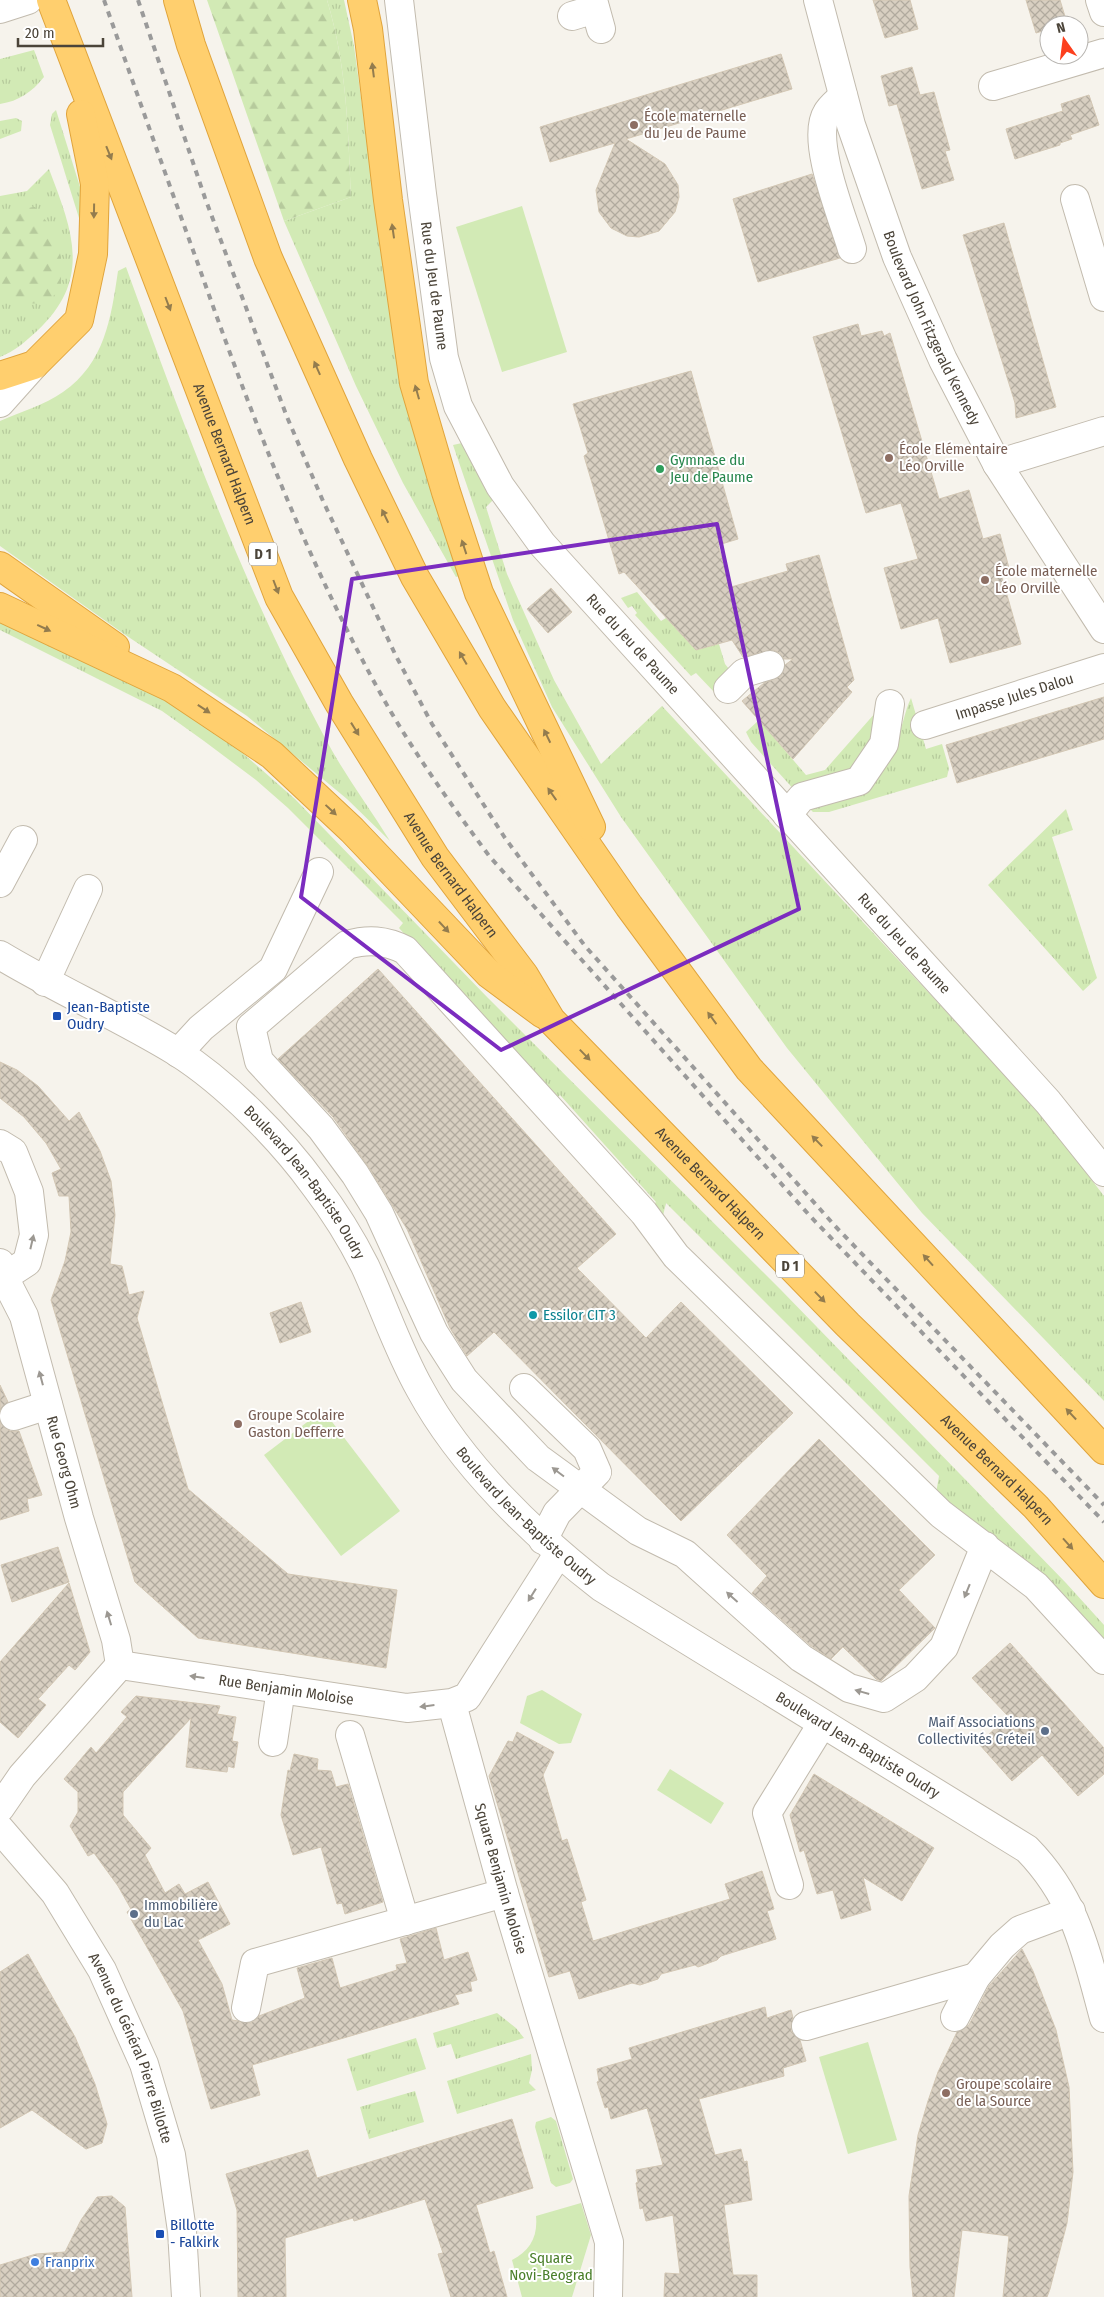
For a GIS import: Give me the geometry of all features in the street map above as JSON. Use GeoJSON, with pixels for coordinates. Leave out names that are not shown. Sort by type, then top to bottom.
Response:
{"type":"FeatureCollection","features":[{"type":"Feature","properties":{"kind":"highway","name":"Avenue Bernard Halpern"},"geometry":{"type":"LineString","coordinates":[[51,0],[280,597],[339,703],[435,857],[524,975],[551,1020],[848,1326],[1036,1507],[1104,1584]]}},
{"type":"Feature","properties":{"kind":"highway"},"geometry":{"type":"LineString","coordinates":[[178,0],[191,45],[268,258],[358,459],[415,577],[492,708],[630,906],[749,1069],[1104,1450]]}},
{"type":"Feature","properties":{"kind":"highway"},"geometry":{"type":"LineString","coordinates":[[362,0],[368,29],[388,200],[414,383],[446,492],[480,593],[630,906]]}},
{"type":"Feature","properties":{"kind":"highway"},"geometry":{"type":"LineString","coordinates":[[0,376],[34,365],[79,320],[93,254],[95,184],[66,42]]}},
{"type":"Feature","properties":{"kind":"highway"},"geometry":{"type":"LineString","coordinates":[[0,566],[172,688],[272,755],[352,830],[489,974],[551,1020]]}},
{"type":"Feature","properties":{"kind":"highway"},"geometry":{"type":"LineString","coordinates":[[0,607],[172,688]]}},
{"type":"Feature","properties":{"kind":"street"},"geometry":{"type":"LineString","coordinates":[[0,9],[28,0]]}},
{"type":"Feature","properties":{"kind":"street","name":"Rue du Jeu de Paume"},"geometry":{"type":"LineString","coordinates":[[399,0],[444,358],[458,406],[500,486],[542,544],[1048,1102],[1104,1172]]}},
{"type":"Feature","properties":{"kind":"street"},"geometry":{"type":"LineString","coordinates":[[403,30],[415,0]]}},
{"type":"Feature","properties":{"kind":"street","name":"Boulevard John Fitzgerald Kennedy"},"geometry":{"type":"LineString","coordinates":[[818,0],[851,125],[897,257],[943,360],[998,464],[1104,629]]}},
{"type":"Feature","properties":{"kind":"street"},"geometry":{"type":"LineString","coordinates":[[1100,0],[1104,12]]}},
{"type":"Feature","properties":{"kind":"street"},"geometry":{"type":"LineString","coordinates":[[993,86],[1104,53]]}},
{"type":"Feature","properties":{"kind":"street"},"geometry":{"type":"LineString","coordinates":[[843,96],[827,112],[820,135],[823,155],[852,248]]}},
{"type":"Feature","properties":{"kind":"street"},"geometry":{"type":"LineString","coordinates":[[1075,199],[1104,297]]}},
{"type":"Feature","properties":{"kind":"street"},"geometry":{"type":"LineString","coordinates":[[0,403],[34,365]]}},
{"type":"Feature","properties":{"kind":"street"},"geometry":{"type":"LineString","coordinates":[[998,464],[1104,431]]}},
{"type":"Feature","properties":{"kind":"street"},"geometry":{"type":"LineString","coordinates":[[728,689],[744,674],[770,665]]}},
{"type":"Feature","properties":{"kind":"street","name":"Impasse Jules Dalou"},"geometry":{"type":"LineString","coordinates":[[925,725],[1104,668]]}},
{"type":"Feature","properties":{"kind":"street"},"geometry":{"type":"LineString","coordinates":[[787,815],[802,797],[859,781],[884,744],[890,704]]}},
{"type":"Feature","properties":{"kind":"street"},"geometry":{"type":"LineString","coordinates":[[0,883],[23,840]]}},
{"type":"Feature","properties":{"kind":"street"},"geometry":{"type":"LineString","coordinates":[[178,1053],[201,1028],[273,969],[319,872]]}},
{"type":"Feature","properties":{"kind":"street"},"geometry":{"type":"LineString","coordinates":[[45,982],[88,889]]}},
{"type":"Feature","properties":{"kind":"street"},"geometry":{"type":"LineString","coordinates":[[985,1546],[944,1647],[915,1678],[884,1698],[849,1688],[801,1658],[685,1554],[638,1531],[538,1458],[464,1380],[434,1333],[379,1213],[321,1128],[259,1061],[251,1027],[347,945],[363,940],[389,942],[405,950],[644,1213],[676,1256],[941,1514],[985,1546],[1036,1586],[1104,1660]]}},
{"type":"Feature","properties":{"kind":"street","name":"Boulevard Jean-Baptiste Oudry"},"geometry":{"type":"LineString","coordinates":[[0,954],[45,982],[178,1053],[250,1112],[273,1135],[315,1185],[348,1234],[365,1267],[420,1391],[447,1431],[481,1474],[550,1547],[601,1587],[1027,1849],[1055,1881],[1071,1911],[1081,1935],[1104,2018]]}},
{"type":"Feature","properties":{"kind":"street"},"geometry":{"type":"LineString","coordinates":[[0,1144],[13,1152],[29,1192],[34,1235],[27,1262],[2,1270]]}},
{"type":"Feature","properties":{"kind":"street","name":"Rue Georg Ohm"},"geometry":{"type":"LineString","coordinates":[[2,1270],[24,1316],[79,1518],[116,1640],[120,1665]]}},
{"type":"Feature","properties":{"kind":"street","name":"Rue Benjamin Moloise"},"geometry":{"type":"LineString","coordinates":[[120,1665],[407,1708],[452,1703],[467,1697],[550,1547],[557,1513],[582,1490],[597,1472],[587,1449],[524,1388]]}},
{"type":"Feature","properties":{"kind":"street"},"geometry":{"type":"LineString","coordinates":[[14,1416],[48,1405]]}},
{"type":"Feature","properties":{"kind":"street"},"geometry":{"type":"LineString","coordinates":[[0,1808],[22,1776],[120,1665]]}},
{"type":"Feature","properties":{"kind":"street"},"geometry":{"type":"LineString","coordinates":[[273,1742],[281,1689]]}},
{"type":"Feature","properties":{"kind":"street","name":"Square Benjamin Moloise"},"geometry":{"type":"LineString","coordinates":[[455,1715],[504,1893],[609,2242],[608,2297]]}},
{"type":"Feature","properties":{"kind":"street"},"geometry":{"type":"LineString","coordinates":[[789,1885],[768,1813],[822,1724]]}},
{"type":"Feature","properties":{"kind":"street"},"geometry":{"type":"LineString","coordinates":[[350,1735],[405,1921]]}},
{"type":"Feature","properties":{"kind":"street","name":"Avenue du Général Pierre Billotte"},"geometry":{"type":"LineString","coordinates":[[0,1829],[55,1892],[102,1970],[144,2064],[171,2155],[182,2231],[186,2297]]}},
{"type":"Feature","properties":{"kind":"street"},"geometry":{"type":"LineString","coordinates":[[246,2008],[256,1963],[504,1893]]}},
{"type":"Feature","properties":{"kind":"street"},"geometry":{"type":"LineString","coordinates":[[955,2016],[976,1977],[1002,1946],[1020,1930],[1071,1911]]}},
{"type":"Feature","properties":{"kind":"street"},"geometry":{"type":"LineString","coordinates":[[806,2026],[976,1977]]}},
{"type":"Feature","properties":{"kind":"highlighted area"},"geometry":{"type":"Polygon","coordinates":[[[717,524],[799,909],[501,1050],[301,897],[352,579],[717,524]]]}},
{"type":"Feature","properties":{"kind":"green space"},"geometry":{"type":"Polygon","coordinates":[[[207,0],[327,0],[343,73],[351,197],[284,221],[207,0]]]}},
{"type":"Feature","properties":{"kind":"green space"},"geometry":{"type":"Polygon","coordinates":[[[327,0],[344,0],[354,46],[395,348],[465,574],[456,577],[403,483],[356,386],[284,221],[351,197],[343,73],[327,0]]]}},
{"type":"Feature","properties":{"kind":"green space"},"geometry":{"type":"Polygon","coordinates":[[[34,50],[44,77],[25,95],[13,101],[0,104],[0,59],[34,50]]]}},
{"type":"Feature","properties":{"kind":"green space"},"geometry":{"type":"Polygon","coordinates":[[[56,110],[81,190],[85,222],[79,218],[50,125],[52,114],[56,110]]]}},
{"type":"Feature","properties":{"kind":"green space"},"geometry":{"type":"Polygon","coordinates":[[[16,118],[22,121],[21,131],[0,139],[0,121],[16,118]]]}},
{"type":"Feature","properties":{"kind":"green space"},"geometry":{"type":"Polygon","coordinates":[[[49,169],[70,233],[73,253],[71,273],[66,292],[55,312],[24,342],[0,357],[0,196],[27,191],[49,169]]]}},
{"type":"Feature","properties":{"kind":"green space"},"geometry":{"type":"Polygon","coordinates":[[[522,206],[567,352],[502,372],[456,227],[522,206]]]}},
{"type":"Feature","properties":{"kind":"green space"},"geometry":{"type":"Polygon","coordinates":[[[35,207],[54,231],[61,257],[61,290],[44,301],[30,303],[16,297],[0,285],[0,217],[5,210],[35,207]]]}},
{"type":"Feature","properties":{"kind":"green space"},"geometry":{"type":"Polygon","coordinates":[[[126,267],[193,447],[268,624],[332,751],[390,841],[347,799],[247,716],[124,634],[0,546],[0,421],[56,397],[77,380],[88,367],[104,338],[109,322],[118,271],[126,267]]]}},
{"type":"Feature","properties":{"kind":"green space"},"geometry":{"type":"Polygon","coordinates":[[[462,443],[493,500],[486,507],[507,574],[554,680],[601,764],[662,706],[1009,1079],[1051,1127],[1104,1196],[1104,1401],[922,1213],[787,1048],[621,817],[552,707],[513,620],[453,445],[462,443]]]}},
{"type":"Feature","properties":{"kind":"green space"},"geometry":{"type":"Polygon","coordinates":[[[637,592],[661,621],[666,618],[696,650],[719,644],[725,664],[733,674],[714,692],[696,673],[691,676],[635,615],[637,613],[632,606],[628,608],[621,598],[637,592]]]}},
{"type":"Feature","properties":{"kind":"green space"},"geometry":{"type":"Polygon","coordinates":[[[0,616],[147,689],[230,742],[295,799],[488,998],[781,1290],[1066,1583],[1104,1625],[1104,1653],[995,1536],[935,1499],[939,1476],[666,1203],[661,1224],[650,1208],[656,1202],[560,1095],[554,1101],[399,928],[403,923],[288,808],[256,780],[162,711],[0,630],[0,616]]]}},
{"type":"Feature","properties":{"kind":"green space"},"geometry":{"type":"Polygon","coordinates":[[[911,698],[926,749],[942,744],[949,768],[947,777],[829,812],[813,812],[810,809],[815,804],[896,741],[911,698]]]}},
{"type":"Feature","properties":{"kind":"green space"},"geometry":{"type":"Polygon","coordinates":[[[876,712],[877,741],[852,775],[797,793],[751,742],[746,732],[759,720],[806,775],[825,770],[876,712]]]}},
{"type":"Feature","properties":{"kind":"green space"},"geometry":{"type":"Polygon","coordinates":[[[1066,809],[1073,830],[1052,837],[1097,978],[1083,991],[988,885],[1066,809]]]}},
{"type":"Feature","properties":{"kind":"green space"},"geometry":{"type":"Polygon","coordinates":[[[323,1410],[400,1511],[341,1556],[264,1455],[323,1410]]]}},
{"type":"Feature","properties":{"kind":"green space"},"geometry":{"type":"Polygon","coordinates":[[[542,1690],[582,1714],[571,1743],[559,1744],[520,1723],[527,1696],[542,1690]]]}},
{"type":"Feature","properties":{"kind":"green space"},"geometry":{"type":"Polygon","coordinates":[[[670,1769],[724,1803],[711,1824],[657,1790],[670,1769]]]}},
{"type":"Feature","properties":{"kind":"green space"},"geometry":{"type":"Polygon","coordinates":[[[497,2013],[516,2028],[524,2038],[456,2059],[451,2044],[437,2048],[433,2033],[497,2013]]]}},
{"type":"Feature","properties":{"kind":"green space"},"geometry":{"type":"Polygon","coordinates":[[[416,2038],[426,2069],[357,2091],[347,2059],[416,2038]]]}},
{"type":"Feature","properties":{"kind":"green space"},"geometry":{"type":"Polygon","coordinates":[[[868,2042],[897,2140],[848,2154],[819,2057],[868,2042]]]}},
{"type":"Feature","properties":{"kind":"green space"},"geometry":{"type":"Polygon","coordinates":[[[531,2054],[532,2070],[529,2083],[536,2090],[457,2114],[447,2081],[531,2054]]]}},
{"type":"Feature","properties":{"kind":"green space"},"geometry":{"type":"Polygon","coordinates":[[[415,2091],[424,2122],[369,2139],[360,2107],[415,2091]]]}},
{"type":"Feature","properties":{"kind":"green space"},"geometry":{"type":"Polygon","coordinates":[[[551,2117],[556,2121],[573,2179],[570,2183],[556,2187],[551,2183],[535,2127],[536,2122],[551,2117]]]}},
{"type":"Feature","properties":{"kind":"green space","name":"Square Novi-Beograd"},"geometry":{"type":"Polygon","coordinates":[[[581,2203],[591,2235],[572,2297],[522,2297],[512,2260],[524,2252],[532,2242],[536,2230],[536,2216],[581,2203]]]}},
{"type":"Feature","properties":{"kind":"building"},"geometry":{"type":"Polygon","coordinates":[[[873,0],[910,0],[918,29],[885,38],[873,0]]]}},
{"type":"Feature","properties":{"kind":"building"},"geometry":{"type":"Polygon","coordinates":[[[1026,0],[1060,0],[1065,15],[1039,15],[1039,32],[1036,33],[1026,0]]]}},
{"type":"Feature","properties":{"kind":"building"},"geometry":{"type":"Polygon","coordinates":[[[781,54],[792,89],[626,139],[665,164],[678,185],[679,197],[675,212],[659,231],[639,237],[627,236],[611,228],[599,212],[596,190],[615,143],[550,162],[540,127],[781,54]]]}},
{"type":"Feature","properties":{"kind":"building"},"geometry":{"type":"Polygon","coordinates":[[[912,67],[920,95],[934,92],[950,150],[945,151],[954,180],[922,189],[897,104],[889,106],[881,76],[912,67]]]}},
{"type":"Feature","properties":{"kind":"building"},"geometry":{"type":"Polygon","coordinates":[[[1089,95],[1099,125],[1070,135],[1072,139],[1060,143],[1060,145],[1015,159],[1006,129],[1063,111],[1061,104],[1089,95]]]}},
{"type":"Feature","properties":{"kind":"building"},"geometry":{"type":"Polygon","coordinates":[[[812,174],[840,258],[758,282],[733,199],[812,174]]]}},
{"type":"Feature","properties":{"kind":"building"},"geometry":{"type":"Polygon","coordinates":[[[1004,223],[1056,407],[1016,418],[1015,403],[963,235],[1004,223]]]}},
{"type":"Feature","properties":{"kind":"building"},"geometry":{"type":"Polygon","coordinates":[[[858,324],[861,336],[882,331],[884,336],[890,333],[939,499],[969,490],[983,539],[1000,534],[1010,572],[1001,574],[1021,644],[950,663],[938,618],[901,629],[884,568],[918,559],[901,503],[866,513],[813,337],[858,324]]]}},
{"type":"Feature","properties":{"kind":"building"},"geometry":{"type":"Polygon","coordinates":[[[691,371],[738,539],[718,545],[731,587],[788,571],[786,564],[819,555],[854,680],[847,687],[852,692],[793,759],[742,701],[764,683],[781,676],[785,665],[793,659],[784,659],[780,653],[773,650],[743,657],[732,640],[696,650],[624,572],[619,574],[584,456],[588,453],[573,404],[691,371]]]}},
{"type":"Feature","properties":{"kind":"building"},"geometry":{"type":"Polygon","coordinates":[[[551,588],[572,612],[548,633],[527,609],[551,588]]]}},
{"type":"Feature","properties":{"kind":"building"},"geometry":{"type":"Polygon","coordinates":[[[1104,697],[1104,739],[957,783],[946,745],[1104,697]]]}},
{"type":"Feature","properties":{"kind":"building","name":"Essilor CIT 3"},"geometry":{"type":"Polygon","coordinates":[[[378,969],[616,1234],[577,1268],[646,1338],[681,1302],[793,1413],[681,1521],[494,1332],[467,1356],[450,1328],[407,1229],[368,1166],[333,1117],[278,1059],[378,969]]]}},
{"type":"Feature","properties":{"kind":"building"},"geometry":{"type":"Polygon","coordinates":[[[0,1062],[17,1070],[38,1086],[69,1121],[79,1112],[100,1151],[111,1181],[115,1215],[110,1264],[122,1266],[129,1295],[144,1291],[137,1318],[188,1489],[288,1574],[397,1590],[386,1668],[198,1638],[135,1582],[51,1300],[65,1261],[71,1232],[69,1196],[59,1196],[52,1173],[61,1169],[46,1143],[24,1117],[0,1098],[0,1062]]]}},
{"type":"Feature","properties":{"kind":"building"},"geometry":{"type":"Polygon","coordinates":[[[301,1302],[311,1332],[280,1343],[270,1313],[301,1302]]]}},
{"type":"Feature","properties":{"kind":"building"},"geometry":{"type":"Polygon","coordinates":[[[0,1385],[8,1402],[0,1410],[0,1385]]]}},
{"type":"Feature","properties":{"kind":"building"},"geometry":{"type":"Polygon","coordinates":[[[0,1422],[10,1431],[19,1431],[42,1495],[27,1499],[29,1511],[0,1520],[0,1422]]]}},
{"type":"Feature","properties":{"kind":"building"},"geometry":{"type":"Polygon","coordinates":[[[819,1439],[935,1555],[899,1590],[935,1628],[881,1681],[876,1679],[843,1647],[831,1659],[810,1645],[752,1593],[767,1576],[727,1535],[819,1439]]]}},
{"type":"Feature","properties":{"kind":"building"},"geometry":{"type":"Polygon","coordinates":[[[58,1547],[69,1582],[12,1602],[1,1565],[58,1547]]]}},
{"type":"Feature","properties":{"kind":"building"},"geometry":{"type":"Polygon","coordinates":[[[69,1583],[90,1652],[75,1670],[69,1665],[38,1699],[46,1705],[18,1738],[0,1722],[0,1662],[69,1583]]]}},
{"type":"Feature","properties":{"kind":"building"},"geometry":{"type":"Polygon","coordinates":[[[1010,1643],[1104,1748],[1104,1774],[1078,1796],[1042,1755],[1012,1781],[979,1744],[1008,1716],[972,1678],[1010,1643]]]}},
{"type":"Feature","properties":{"kind":"building"},"geometry":{"type":"Polygon","coordinates":[[[136,1696],[220,1706],[217,1714],[236,1717],[232,1741],[238,1742],[234,1768],[228,1766],[227,1772],[186,1767],[191,1718],[123,1792],[123,1815],[151,1848],[145,1855],[165,1893],[179,1884],[185,1894],[208,1882],[230,1924],[198,1940],[222,1984],[232,2020],[251,2023],[259,2016],[305,1998],[297,1968],[332,1958],[340,1988],[397,1970],[396,1965],[407,1963],[400,1939],[436,1928],[444,1960],[468,1952],[477,1980],[470,1982],[472,1991],[455,1995],[459,2004],[252,2065],[260,2095],[211,2109],[183,2011],[127,1912],[131,1909],[118,1886],[94,1853],[88,1856],[70,1826],[78,1812],[78,1792],[64,1779],[91,1747],[96,1753],[127,1717],[121,1712],[136,1696]]]}},
{"type":"Feature","properties":{"kind":"building"},"geometry":{"type":"Polygon","coordinates":[[[517,1732],[554,1752],[543,1775],[562,1841],[567,1839],[586,1900],[581,1902],[593,1941],[730,1899],[725,1884],[762,1871],[774,1909],[767,1911],[776,1939],[721,1956],[717,1960],[698,1967],[695,1965],[661,1974],[658,1979],[640,1985],[632,1983],[579,1999],[570,1971],[549,1977],[489,1776],[508,1741],[513,1742],[517,1732]]]}},
{"type":"Feature","properties":{"kind":"building"},"geometry":{"type":"Polygon","coordinates":[[[294,1754],[318,1759],[317,1770],[331,1771],[336,1787],[348,1784],[383,1902],[345,1914],[342,1903],[337,1904],[321,1847],[293,1855],[281,1815],[288,1770],[290,1771],[294,1754]]]}},
{"type":"Feature","properties":{"kind":"building"},"geometry":{"type":"Polygon","coordinates":[[[814,1774],[934,1848],[902,1901],[863,1877],[871,1910],[841,1919],[833,1890],[817,1894],[804,1850],[800,1852],[790,1815],[814,1774]]]}},
{"type":"Feature","properties":{"kind":"building"},"geometry":{"type":"Polygon","coordinates":[[[1022,1949],[1033,1971],[1056,2030],[1069,2087],[1073,2172],[1067,2223],[1050,2289],[1047,2297],[1003,2297],[1009,2236],[962,2230],[954,2297],[913,2297],[910,2267],[909,2196],[918,2135],[928,2101],[938,2072],[957,2032],[969,2025],[989,1986],[1022,1949]]]}},
{"type":"Feature","properties":{"kind":"building"},"geometry":{"type":"Polygon","coordinates":[[[28,1954],[75,2037],[95,2084],[107,2124],[102,2143],[86,2149],[32,2110],[0,2128],[0,1972],[28,1954]]]}},
{"type":"Feature","properties":{"kind":"building"},"geometry":{"type":"Polygon","coordinates":[[[765,2007],[767,2018],[791,2010],[793,2018],[791,2031],[800,2040],[806,2061],[783,2068],[784,2076],[699,2099],[715,2155],[741,2149],[744,2162],[747,2161],[752,2200],[724,2205],[733,2275],[757,2275],[757,2297],[664,2297],[665,2273],[680,2274],[673,2215],[646,2221],[643,2208],[640,2209],[636,2183],[638,2182],[636,2170],[663,2165],[654,2131],[647,2108],[611,2119],[608,2107],[605,2108],[597,2082],[599,2081],[597,2069],[632,2059],[629,2048],[765,2007]]]}},
{"type":"Feature","properties":{"kind":"building"},"geometry":{"type":"Polygon","coordinates":[[[512,2119],[533,2188],[476,2205],[490,2253],[494,2251],[507,2297],[451,2297],[438,2254],[443,2253],[425,2199],[354,2221],[353,2218],[285,2238],[286,2297],[238,2297],[237,2210],[226,2174],[308,2150],[317,2178],[512,2119]]]}},
{"type":"Feature","properties":{"kind":"building"},"geometry":{"type":"Polygon","coordinates":[[[112,2196],[125,2207],[132,2297],[0,2297],[0,2265],[36,2254],[65,2252],[81,2220],[97,2197],[112,2196]]]}},
{"type":"Feature","properties":{"kind":"railway"},"geometry":{"type":"LineString","coordinates":[[104,0],[218,321],[284,492],[334,604],[391,712],[414,750],[490,857],[810,1216],[1104,1522]]}},
{"type":"Feature","properties":{"kind":"railway"},"geometry":{"type":"LineString","coordinates":[[138,0],[205,198],[287,417],[323,501],[396,656],[432,724],[505,838],[585,946],[836,1227],[1104,1505]]}},
{"type":"Feature","properties":{"kind":"place","name":"École maternelle du Jeu de Paume"},"geometry":{"type":"Point","coordinates":[634,125]}},
{"type":"Feature","properties":{"kind":"place","name":"École Elémentaire Léo Orville"},"geometry":{"type":"Point","coordinates":[889,458]}},
{"type":"Feature","properties":{"kind":"place","name":"Gymnase du Jeu de Paume"},"geometry":{"type":"Point","coordinates":[660,469]}},
{"type":"Feature","properties":{"kind":"place","name":"École maternelle Léo Orville"},"geometry":{"type":"Point","coordinates":[985,580]}},
{"type":"Feature","properties":{"kind":"place","name":"Jean-Baptiste Oudry"},"geometry":{"type":"Point","coordinates":[57,1016]}},
{"type":"Feature","properties":{"kind":"place","name":"Essilor CIT 3"},"geometry":{"type":"Point","coordinates":[533,1315]}},
{"type":"Feature","properties":{"kind":"place","name":"Groupe Scolaire Gaston Defferre"},"geometry":{"type":"Point","coordinates":[238,1424]}},
{"type":"Feature","properties":{"kind":"place","name":"Maif Associations Collectivités Créteil"},"geometry":{"type":"Point","coordinates":[1045,1731]}},
{"type":"Feature","properties":{"kind":"place","name":"Immobilière du Lac"},"geometry":{"type":"Point","coordinates":[134,1914]}},
{"type":"Feature","properties":{"kind":"place","name":"Groupe scolaire de la Source"},"geometry":{"type":"Point","coordinates":[946,2093]}},
{"type":"Feature","properties":{"kind":"place","name":"Billotte - Falkirk"},"geometry":{"type":"Point","coordinates":[160,2234]}},
{"type":"Feature","properties":{"kind":"place","name":"Franprix"},"geometry":{"type":"Point","coordinates":[35,2262]}}]}
